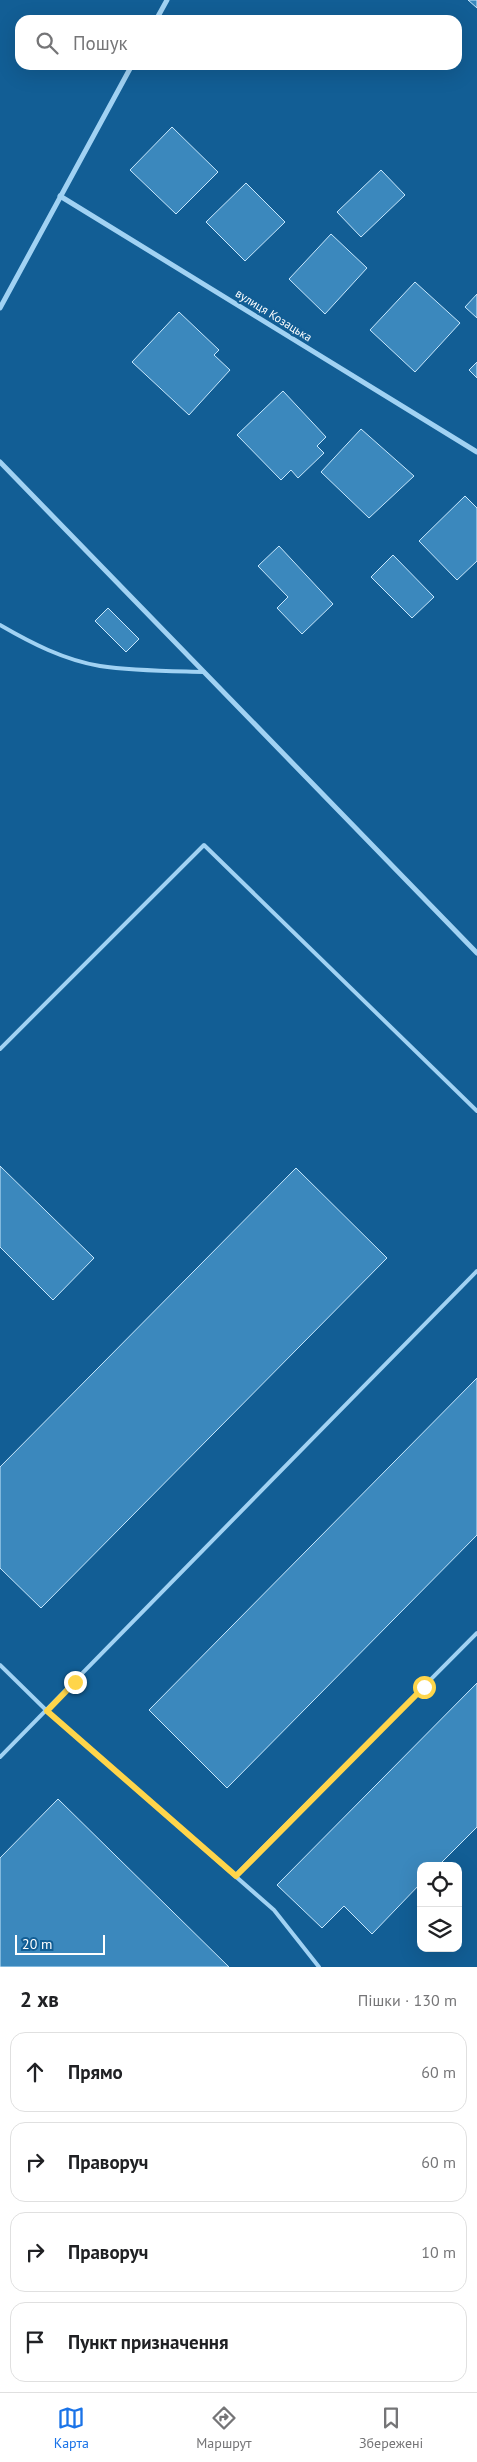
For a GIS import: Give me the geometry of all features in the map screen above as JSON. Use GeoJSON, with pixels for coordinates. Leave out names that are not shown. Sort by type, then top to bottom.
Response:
{"type":"FeatureCollection","features":[{"type":"Feature","properties":{"kind":"street"},"geometry":{"type":"LineString","coordinates":[[159,15],[167,0]]}},
{"type":"Feature","properties":{"kind":"street"},"geometry":{"type":"LineString","coordinates":[[0,308],[129,70]]}},
{"type":"Feature","properties":{"kind":"street","name":"вулиця Козацька"},"geometry":{"type":"LineString","coordinates":[[60,196],[477,452]]}},
{"type":"Feature","properties":{"kind":"street"},"geometry":{"type":"LineString","coordinates":[[0,462],[477,952]]}},
{"type":"Feature","properties":{"kind":"lane"},"geometry":{"type":"LineString","coordinates":[[0,625],[25,639],[62,655],[98,666],[205,672]]}},
{"type":"Feature","properties":{"kind":"lane"},"geometry":{"type":"LineString","coordinates":[[0,1049],[204,845],[477,1111]]}},
{"type":"Feature","properties":{"kind":"lane"},"geometry":{"type":"LineString","coordinates":[[0,1756],[47,1711],[477,1271]]}},
{"type":"Feature","properties":{"kind":"lane"},"geometry":{"type":"LineString","coordinates":[[236,1876],[477,1633]]}},
{"type":"Feature","properties":{"kind":"lane"},"geometry":{"type":"LineString","coordinates":[[0,1665],[47,1711],[274,1910],[319,1967]]}},
{"type":"Feature","properties":{"kind":"building"},"geometry":{"type":"Polygon","coordinates":[[[468,0],[477,0],[477,8],[468,0]]]}},
{"type":"Feature","properties":{"kind":"building"},"geometry":{"type":"Polygon","coordinates":[[[172,127],[218,172],[176,214],[130,170],[172,127]]]}},
{"type":"Feature","properties":{"kind":"building"},"geometry":{"type":"Polygon","coordinates":[[[381,170],[405,195],[361,237],[337,212],[381,170]]]}},
{"type":"Feature","properties":{"kind":"building"},"geometry":{"type":"Polygon","coordinates":[[[246,183],[285,222],[245,261],[206,222],[246,183]]]}},
{"type":"Feature","properties":{"kind":"building"},"geometry":{"type":"Polygon","coordinates":[[[331,234],[367,268],[325,314],[289,279],[331,234]]]}},
{"type":"Feature","properties":{"kind":"building"},"geometry":{"type":"Polygon","coordinates":[[[415,282],[460,323],[415,372],[370,330],[415,282]]]}},
{"type":"Feature","properties":{"kind":"building"},"geometry":{"type":"Polygon","coordinates":[[[477,294],[477,318],[465,307],[477,294]]]}},
{"type":"Feature","properties":{"kind":"building"},"geometry":{"type":"Polygon","coordinates":[[[179,312],[219,350],[214,355],[230,370],[189,415],[132,362],[179,312]]]}},
{"type":"Feature","properties":{"kind":"building"},"geometry":{"type":"Polygon","coordinates":[[[477,362],[477,378],[469,370],[477,362]]]}},
{"type":"Feature","properties":{"kind":"building"},"geometry":{"type":"Polygon","coordinates":[[[283,391],[326,437],[317,446],[324,453],[298,478],[291,470],[281,480],[237,435],[283,391]]]}},
{"type":"Feature","properties":{"kind":"building"},"geometry":{"type":"Polygon","coordinates":[[[361,429],[414,476],[369,518],[321,472],[361,429]]]}},
{"type":"Feature","properties":{"kind":"building"},"geometry":{"type":"Polygon","coordinates":[[[465,496],[477,508],[477,561],[457,580],[419,541],[465,496]]]}},
{"type":"Feature","properties":{"kind":"building"},"geometry":{"type":"Polygon","coordinates":[[[279,546],[333,604],[302,634],[277,608],[288,597],[258,566],[279,546]]]}},
{"type":"Feature","properties":{"kind":"building"},"geometry":{"type":"Polygon","coordinates":[[[393,555],[434,597],[412,618],[371,577],[393,555]]]}},
{"type":"Feature","properties":{"kind":"building"},"geometry":{"type":"Polygon","coordinates":[[[108,608],[139,639],[126,652],[95,621],[108,608]]]}},
{"type":"Feature","properties":{"kind":"building"},"geometry":{"type":"Polygon","coordinates":[[[0,1166],[94,1258],[53,1300],[0,1247],[0,1166]]]}},
{"type":"Feature","properties":{"kind":"building"},"geometry":{"type":"Polygon","coordinates":[[[296,1168],[387,1258],[41,1608],[0,1568],[0,1467],[296,1168]]]}},
{"type":"Feature","properties":{"kind":"building"},"geometry":{"type":"Polygon","coordinates":[[[477,1378],[477,1535],[227,1788],[149,1710],[477,1378]]]}},
{"type":"Feature","properties":{"kind":"building"},"geometry":{"type":"Polygon","coordinates":[[[477,1683],[477,1827],[442,1862],[417,1862],[417,1887],[372,1934],[344,1906],[322,1928],[277,1885],[477,1683]]]}},
{"type":"Feature","properties":{"kind":"building"},"geometry":{"type":"Polygon","coordinates":[[[58,1799],[229,1967],[0,1967],[0,1858],[58,1799]]]}},
{"type":"Feature","properties":{"kind":"route"},"geometry":{"type":"LineString","coordinates":[[75,1682],[47,1711],[236,1876],[424,1687]]}}]}
